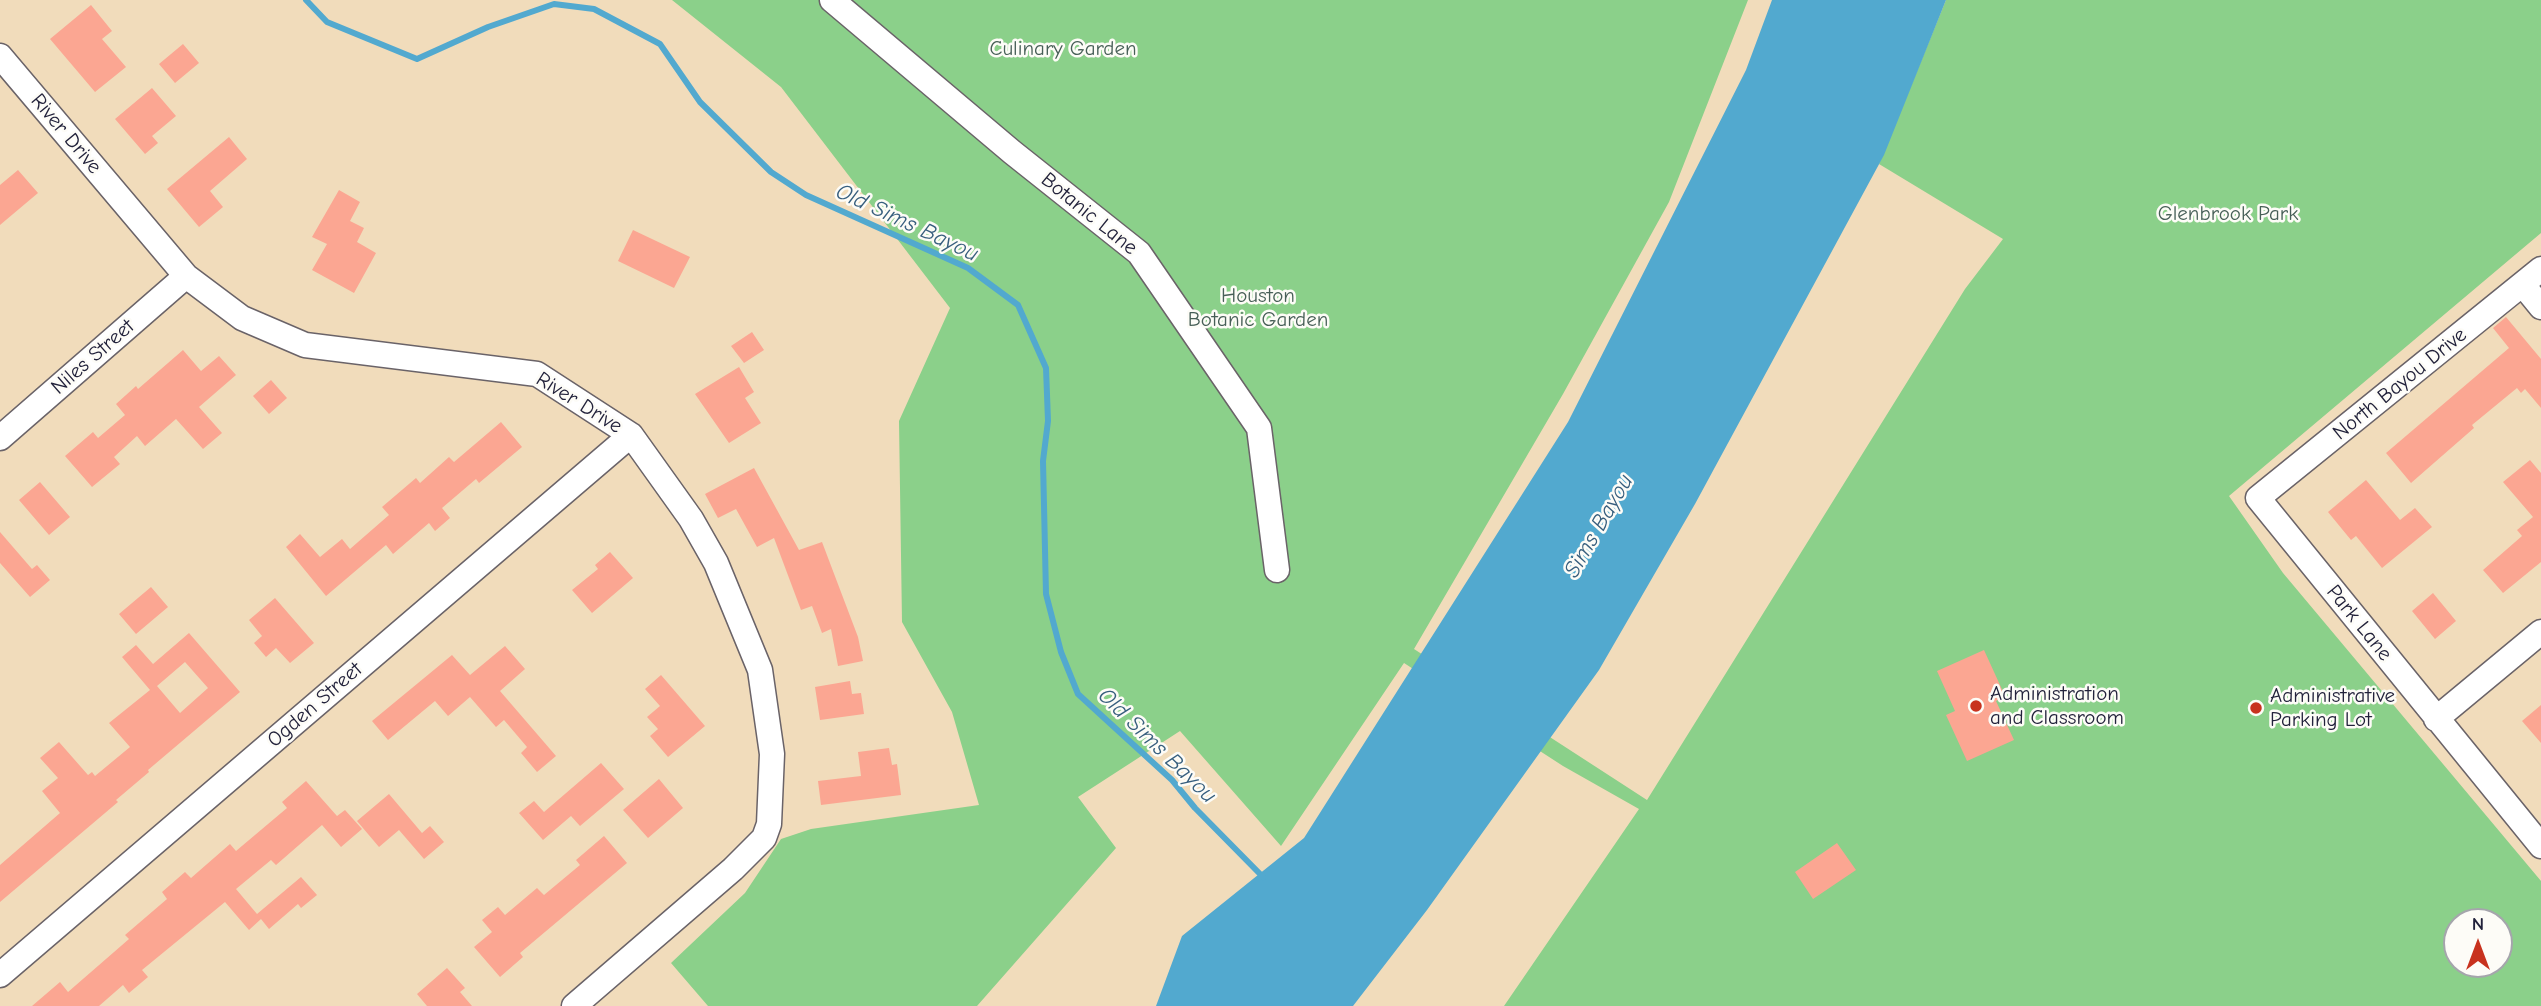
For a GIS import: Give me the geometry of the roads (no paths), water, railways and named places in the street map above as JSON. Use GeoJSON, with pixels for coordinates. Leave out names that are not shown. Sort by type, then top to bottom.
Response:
{"type":"FeatureCollection","features":[{"type":"Feature","properties":{"kind":"street","name":"Botanic Lane"},"geometry":{"type":"LineString","coordinates":[[832,0],[1012,152],[1139,253],[1259,428],[1277,570]]}},
{"type":"Feature","properties":{"kind":"street","name":"River Drive"},"geometry":{"type":"LineString","coordinates":[[0,56],[186,276],[242,318],[305,345],[537,373],[631,435],[691,519],[716,564],[760,670],[772,754],[769,824],[764,838],[733,869],[574,1006]]}},
{"type":"Feature","properties":{"kind":"street","name":"Niles Street"},"geometry":{"type":"LineString","coordinates":[[0,438],[186,276]]}},
{"type":"Feature","properties":{"kind":"street"},"geometry":{"type":"LineString","coordinates":[[2532,277],[2541,307]]}},
{"type":"Feature","properties":{"kind":"street","name":"North Bayou Drive"},"geometry":{"type":"LineString","coordinates":[[2258,498],[2532,277]]}},
{"type":"Feature","properties":{"kind":"street","name":"Ogden Street"},"geometry":{"type":"LineString","coordinates":[[0,975],[631,435]]}},
{"type":"Feature","properties":{"kind":"street","name":"Park Lane"},"geometry":{"type":"LineString","coordinates":[[2258,498],[2541,846]]}},
{"type":"Feature","properties":{"kind":"street"},"geometry":{"type":"LineString","coordinates":[[2436,719],[2541,632]]}},
{"type":"Feature","properties":{"kind":"water","name":"Sims Bayou"},"geometry":{"type":"Polygon","coordinates":[[[1772,0],[1946,0],[1884,155],[1695,504],[1599,670],[1427,910],[1353,1006],[1156,1006],[1182,936],[1304,838],[1568,422],[1746,70],[1772,0]]]}},
{"type":"Feature","properties":{"kind":"waterway","name":"Old Sims Bayou"},"geometry":{"type":"LineString","coordinates":[[306,0],[327,22],[417,59],[488,27],[554,4],[594,9],[660,44],[700,102],[771,172],[806,195],[968,268],[1018,305],[1046,368],[1048,421],[1043,461],[1046,594],[1061,652],[1078,694],[1172,780],[1195,808],[1263,877]]}},
{"type":"Feature","properties":{"kind":"place","name":"Administration and Classroom"},"geometry":{"type":"Point","coordinates":[1976,706]}},
{"type":"Feature","properties":{"kind":"place","name":"Administrative Parking Lot"},"geometry":{"type":"Point","coordinates":[2256,708]}},
{"type":"Feature","properties":{"kind":"park label","name":"Culinary Garden"},"geometry":{"type":"Point","coordinates":[1063,49]}},
{"type":"Feature","properties":{"kind":"park label","name":"Glenbrook Park"},"geometry":{"type":"Point","coordinates":[2228,214]}},
{"type":"Feature","properties":{"kind":"park label","name":"Houston Botanic Garden"},"geometry":{"type":"Point","coordinates":[1258,308]}}]}
